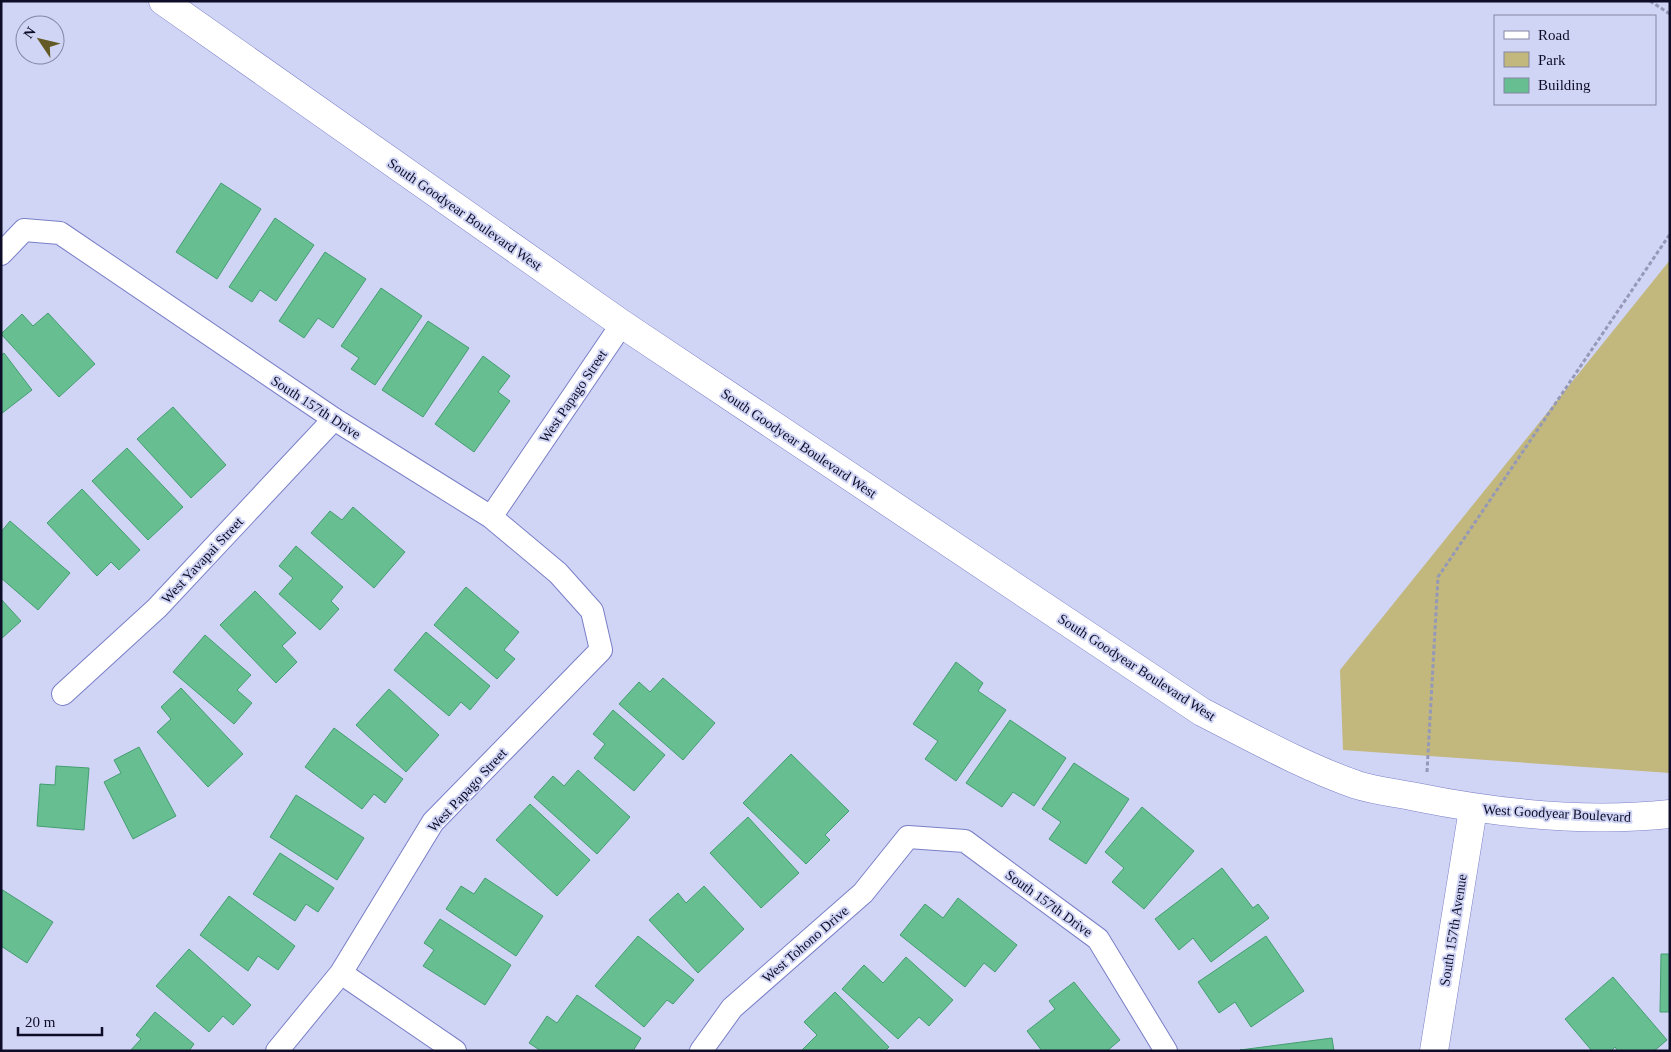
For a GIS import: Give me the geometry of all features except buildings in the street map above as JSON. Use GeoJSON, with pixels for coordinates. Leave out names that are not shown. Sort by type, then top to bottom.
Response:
{"type":"FeatureCollection","features":[{"type":"Feature","properties":{"kind":"street","name":"South Goodyear Boulevard West"},"geometry":{"type":"LineString","coordinates":[[163,1],[622,324],[1202,712],[1285,755],[1358,785],[1473,809]]}},
{"type":"Feature","properties":{"kind":"street","name":"South 157th Drive"},"geometry":{"type":"LineString","coordinates":[[1,254],[24,230],[60,233],[334,419],[491,518],[558,573],[592,611]]}},
{"type":"Feature","properties":{"kind":"street","name":"West Papago Street"},"geometry":{"type":"LineString","coordinates":[[491,518],[622,324]]}},
{"type":"Feature","properties":{"kind":"street","name":"West Yavapai Street"},"geometry":{"type":"LineString","coordinates":[[63,694],[157,608],[334,419]]}},
{"type":"Feature","properties":{"kind":"street","name":"West Papago Street"},"geometry":{"type":"LineString","coordinates":[[277,1051],[341,973],[433,822],[601,650],[592,611]]}},
{"type":"Feature","properties":{"kind":"street","name":"West Goodyear Boulevard"},"geometry":{"type":"LineString","coordinates":[[1473,809],[1522,814],[1627,818],[1670,814]]}},
{"type":"Feature","properties":{"kind":"street","name":"South 157th Avenue"},"geometry":{"type":"LineString","coordinates":[[1434,1051],[1473,809]]}},
{"type":"Feature","properties":{"kind":"street","name":"South 157th Drive"},"geometry":{"type":"LineString","coordinates":[[908,837],[965,842],[1098,939],[1166,1051]]}},
{"type":"Feature","properties":{"kind":"street","name":"West Tohono Drive"},"geometry":{"type":"LineString","coordinates":[[701,1051],[732,1008],[863,893],[908,837]]}},
{"type":"Feature","properties":{"kind":"street"},"geometry":{"type":"LineString","coordinates":[[341,973],[455,1051]]}},
{"type":"Feature","properties":{"kind":"path"},"geometry":{"type":"LineString","coordinates":[[1650,1],[1670,14]]}},
{"type":"Feature","properties":{"kind":"path"},"geometry":{"type":"LineString","coordinates":[[1425,799],[1438,577],[1670,234]]}},
{"type":"Feature","properties":{"kind":"green space"},"geometry":{"type":"Polygon","coordinates":[[[1670,260],[1670,773],[1343,750],[1340,670],[1670,260]]]}}]}
